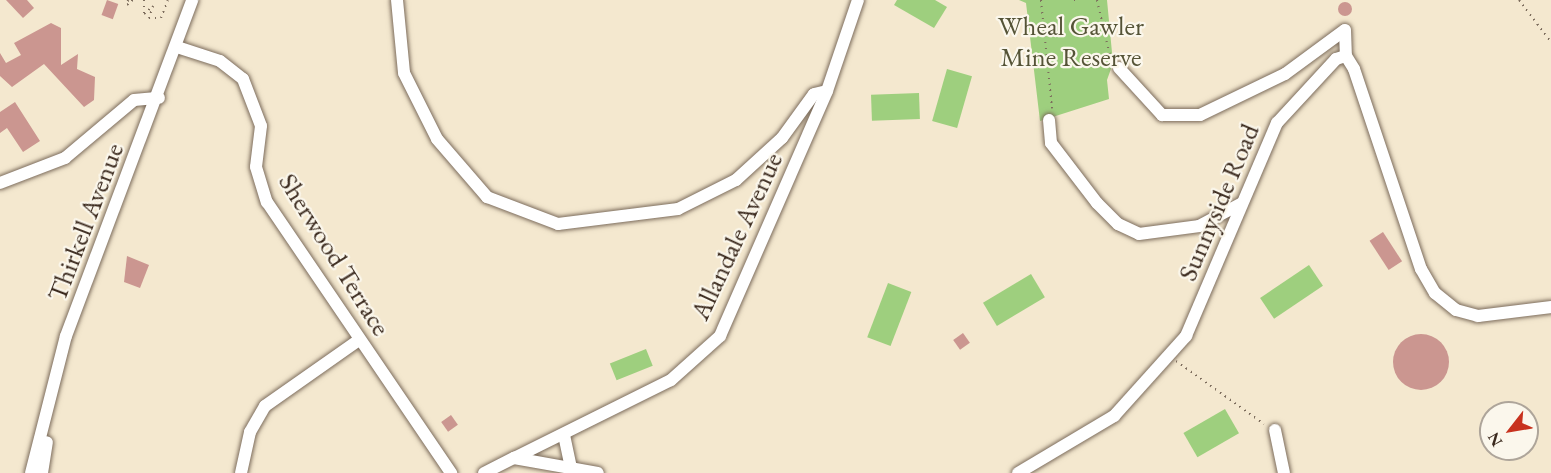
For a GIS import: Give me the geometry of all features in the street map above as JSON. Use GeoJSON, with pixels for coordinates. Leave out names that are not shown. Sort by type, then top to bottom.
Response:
{"type":"FeatureCollection","features":[{"type":"Feature","properties":{"kind":"street","name":"Thirkell Avenue"},"geometry":{"type":"LineString","coordinates":[[42,473],[49,417],[66,336],[159,98],[192,0]]}},
{"type":"Feature","properties":{"kind":"street"},"geometry":{"type":"LineString","coordinates":[[397,0],[405,73],[437,139],[487,197],[558,224],[613,221],[678,209],[698,200],[736,180],[782,138],[814,94],[826,91]]}},
{"type":"Feature","properties":{"kind":"street","name":"Allandale Avenue"},"geometry":{"type":"LineString","coordinates":[[484,473],[671,380],[720,336],[826,91],[858,0]]}},
{"type":"Feature","properties":{"kind":"street"},"geometry":{"type":"LineString","coordinates":[[1119,68],[1162,115],[1200,115],[1284,74],[1345,30],[1346,56],[1435,293],[1456,310],[1478,316],[1551,307]]}},
{"type":"Feature","properties":{"kind":"street","name":"Sherwood Terrace"},"geometry":{"type":"LineString","coordinates":[[177,48],[220,61],[247,85],[261,126],[260,185],[359,340],[451,473]]}},
{"type":"Feature","properties":{"kind":"street","name":"Sunnyside Road"},"geometry":{"type":"LineString","coordinates":[[1018,473],[1114,416],[1186,336],[1276,123],[1321,70],[1346,56]]}},
{"type":"Feature","properties":{"kind":"street"},"geometry":{"type":"LineString","coordinates":[[0,183],[65,158],[134,100],[159,98]]}},
{"type":"Feature","properties":{"kind":"street"},"geometry":{"type":"LineString","coordinates":[[1049,120],[1051,143],[1097,203],[1118,224],[1139,234],[1199,226],[1242,203]]}},
{"type":"Feature","properties":{"kind":"street"},"geometry":{"type":"LineString","coordinates":[[241,473],[250,432],[265,406],[359,340]]}},
{"type":"Feature","properties":{"kind":"street","name":"Thirkell Avenue"},"geometry":{"type":"LineString","coordinates":[[31,473],[49,417]]}},
{"type":"Feature","properties":{"kind":"street"},"geometry":{"type":"LineString","coordinates":[[1275,430],[1284,473]]}},
{"type":"Feature","properties":{"kind":"street"},"geometry":{"type":"LineString","coordinates":[[564,435],[571,468]]}},
{"type":"Feature","properties":{"kind":"street"},"geometry":{"type":"LineString","coordinates":[[514,458],[598,473]]}},
{"type":"Feature","properties":{"kind":"path"},"geometry":{"type":"LineString","coordinates":[[128,0],[127,5],[133,0]]}},
{"type":"Feature","properties":{"kind":"path"},"geometry":{"type":"LineString","coordinates":[[144,0],[144,14],[153,6],[149,18],[161,18],[168,0]]}},
{"type":"Feature","properties":{"kind":"path"},"geometry":{"type":"LineString","coordinates":[[1041,0],[1049,120]]}},
{"type":"Feature","properties":{"kind":"path"},"geometry":{"type":"LineString","coordinates":[[1097,0],[1106,50],[1119,68]]}},
{"type":"Feature","properties":{"kind":"path"},"geometry":{"type":"LineString","coordinates":[[1519,0],[1551,42]]}},
{"type":"Feature","properties":{"kind":"path"},"geometry":{"type":"LineString","coordinates":[[1180,364],[1261,422]]}},
{"type":"Feature","properties":{"kind":"green space"},"geometry":{"type":"Polygon","coordinates":[[[897,0],[935,0],[947,7],[934,28],[894,5],[897,0]]]}},
{"type":"Feature","properties":{"kind":"green space","name":"Wheal Gawler Mine Reserve"},"geometry":{"type":"Polygon","coordinates":[[[1019,0],[1107,0],[1113,63],[1107,80],[1109,99],[1040,121],[1026,3],[1019,0]]]}},
{"type":"Feature","properties":{"kind":"green space"},"geometry":{"type":"Polygon","coordinates":[[[947,69],[972,76],[957,128],[932,121],[947,69]]]}},
{"type":"Feature","properties":{"kind":"green space"},"geometry":{"type":"Polygon","coordinates":[[[919,93],[920,119],[872,121],[871,95],[919,93]]]}},
{"type":"Feature","properties":{"kind":"green space"},"geometry":{"type":"Polygon","coordinates":[[[1309,265],[1323,286],[1274,319],[1260,298],[1309,265]]]}},
{"type":"Feature","properties":{"kind":"green space"},"geometry":{"type":"Polygon","coordinates":[[[1031,274],[1045,297],[997,326],[983,303],[1031,274]]]}},
{"type":"Feature","properties":{"kind":"green space"},"geometry":{"type":"Polygon","coordinates":[[[888,283],[911,292],[891,346],[867,337],[888,283]]]}},
{"type":"Feature","properties":{"kind":"green space"},"geometry":{"type":"Polygon","coordinates":[[[646,349],[653,366],[617,380],[610,364],[646,349]]]}},
{"type":"Feature","properties":{"kind":"green space"},"geometry":{"type":"Polygon","coordinates":[[[1225,409],[1239,433],[1197,457],[1183,433],[1225,409]]]}},
{"type":"Feature","properties":{"kind":"building"},"geometry":{"type":"Polygon","coordinates":[[[6,0],[27,0],[34,8],[23,18],[6,0]]]}},
{"type":"Feature","properties":{"kind":"building"},"geometry":{"type":"Polygon","coordinates":[[[107,0],[118,4],[113,19],[102,15],[107,0]]]}},
{"type":"Feature","properties":{"kind":"building"},"geometry":{"type":"Polygon","coordinates":[[[1345,2],[1350,4],[1352,9],[1350,14],[1345,16],[1340,14],[1338,9],[1340,4],[1345,2]]]}},
{"type":"Feature","properties":{"kind":"building"},"geometry":{"type":"Polygon","coordinates":[[[51,23],[61,28],[61,65],[78,54],[77,69],[95,77],[94,100],[84,107],[44,64],[12,87],[0,76],[0,53],[6,63],[21,55],[14,43],[51,23]]]}},
{"type":"Feature","properties":{"kind":"building"},"geometry":{"type":"Polygon","coordinates":[[[15,102],[40,141],[23,152],[7,128],[0,133],[0,112],[15,102]]]}},
{"type":"Feature","properties":{"kind":"building"},"geometry":{"type":"Polygon","coordinates":[[[1383,232],[1402,261],[1389,270],[1370,241],[1383,232]]]}},
{"type":"Feature","properties":{"kind":"building"},"geometry":{"type":"Polygon","coordinates":[[[127,256],[149,265],[140,288],[124,282],[127,256]]]}},
{"type":"Feature","properties":{"kind":"building"},"geometry":{"type":"Polygon","coordinates":[[[963,333],[970,343],[960,350],[953,340],[963,333]]]}},
{"type":"Feature","properties":{"kind":"building"},"geometry":{"type":"Polygon","coordinates":[[[1421,334],[1432,336],[1441,342],[1447,351],[1449,362],[1447,373],[1441,382],[1432,388],[1421,390],[1410,388],[1401,382],[1395,373],[1393,362],[1395,351],[1401,342],[1410,336],[1421,334]]]}},
{"type":"Feature","properties":{"kind":"building"},"geometry":{"type":"Polygon","coordinates":[[[451,415],[458,425],[448,432],[441,422],[451,415]]]}}]}
